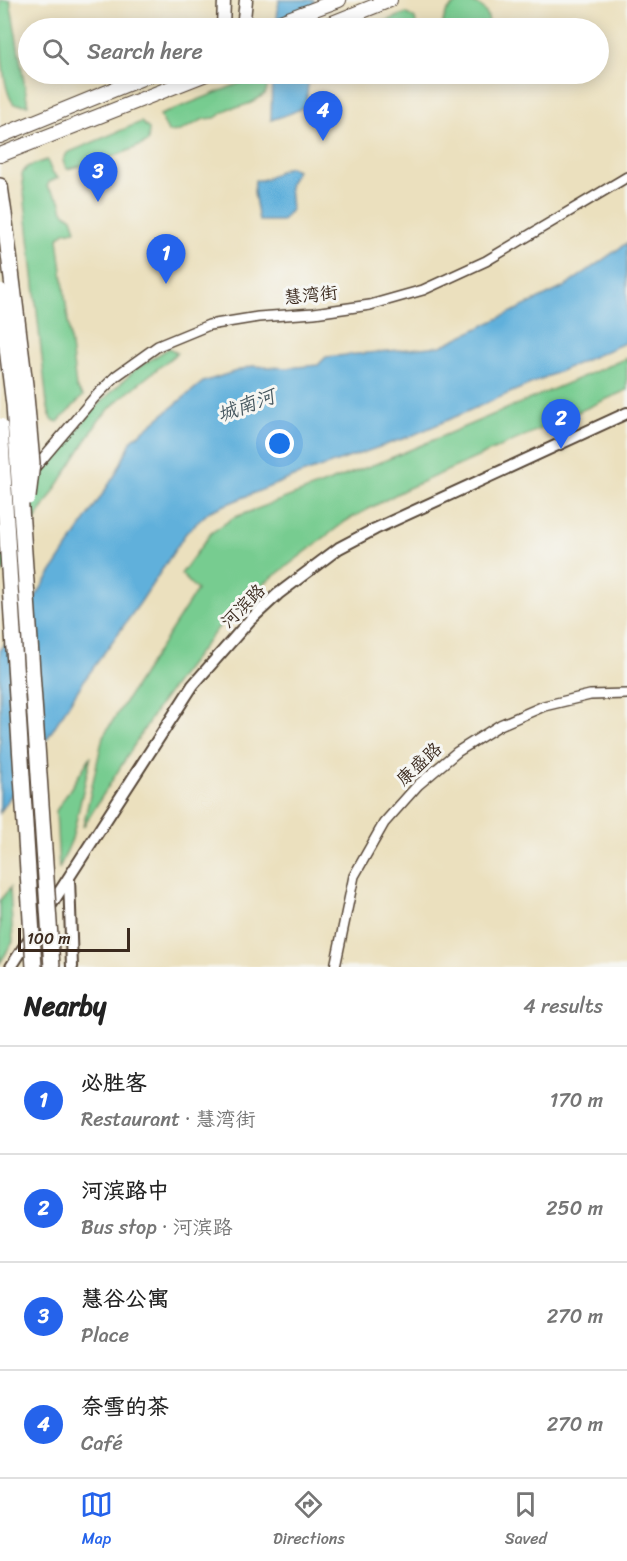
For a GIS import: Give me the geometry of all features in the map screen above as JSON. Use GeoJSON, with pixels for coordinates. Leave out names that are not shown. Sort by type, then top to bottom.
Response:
{"type":"FeatureCollection","features":[{"type":"Feature","properties":{"kind":"highway"},"geometry":{"type":"LineString","coordinates":[[0,186],[25,385],[32,464],[24,532]]}},
{"type":"Feature","properties":{"kind":"highway"},"geometry":{"type":"LineString","coordinates":[[0,291],[14,405],[24,532],[52,967]]}},
{"type":"Feature","properties":{"kind":"highway"},"geometry":{"type":"LineString","coordinates":[[0,426],[34,967]]}},
{"type":"Feature","properties":{"kind":"highway"},"geometry":{"type":"LineString","coordinates":[[1,512],[8,555]]}},
{"type":"Feature","properties":{"kind":"main road"},"geometry":{"type":"LineString","coordinates":[[223,18],[224,0]]}},
{"type":"Feature","properties":{"kind":"main road"},"geometry":{"type":"LineString","coordinates":[[244,18],[246,0]]}},
{"type":"Feature","properties":{"kind":"main road"},"geometry":{"type":"LineString","coordinates":[[292,18],[339,0]]}},
{"type":"Feature","properties":{"kind":"main road"},"geometry":{"type":"LineString","coordinates":[[345,18],[390,0]]}},
{"type":"Feature","properties":{"kind":"main road"},"geometry":{"type":"LineString","coordinates":[[0,136],[127,84]]}},
{"type":"Feature","properties":{"kind":"main road"},"geometry":{"type":"LineString","coordinates":[[0,155],[181,84]]}},
{"type":"Feature","properties":{"kind":"street","name":"慧湾街"},"geometry":{"type":"LineString","coordinates":[[1,512],[26,478],[94,398],[116,376],[158,346],[209,325],[370,304],[423,290],[486,261],[627,177]]}},
{"type":"Feature","properties":{"kind":"street"},"geometry":{"type":"LineString","coordinates":[[0,235],[18,371],[26,478]]}},
{"type":"Feature","properties":{"kind":"street","name":"河滨路"},"geometry":{"type":"LineString","coordinates":[[11,967],[193,685],[250,620],[278,594],[339,548],[375,529],[627,413]]}},
{"type":"Feature","properties":{"kind":"street"},"geometry":{"type":"LineString","coordinates":[[0,479],[1,512]]}},
{"type":"Feature","properties":{"kind":"street","name":"康盛路"},"geometry":{"type":"LineString","coordinates":[[335,967],[354,876],[384,823],[418,785],[457,752],[511,720],[544,706],[567,700],[590,695],[627,694]]}},
{"type":"Feature","properties":{"kind":"street"},"geometry":{"type":"LineString","coordinates":[[69,878],[72,967]]}},
{"type":"Feature","properties":{"kind":"green space"},"geometry":{"type":"Polygon","coordinates":[[[0,0],[10,0],[18,47],[18,84],[24,84],[28,105],[14,104],[9,96],[3,71],[0,0]]]}},
{"type":"Feature","properties":{"kind":"green space"},"geometry":{"type":"Polygon","coordinates":[[[462,1],[474,3],[482,8],[488,18],[444,18],[453,5],[462,1]]]}},
{"type":"Feature","properties":{"kind":"green space"},"geometry":{"type":"Polygon","coordinates":[[[406,13],[414,18],[394,18],[406,13]]]}},
{"type":"Feature","properties":{"kind":"green space"},"geometry":{"type":"Polygon","coordinates":[[[238,84],[266,84],[265,94],[251,103],[230,108],[215,118],[204,119],[180,131],[168,132],[160,115],[238,84]]]}},
{"type":"Feature","properties":{"kind":"green space"},"geometry":{"type":"Polygon","coordinates":[[[141,122],[149,129],[148,142],[109,158],[67,169],[63,161],[67,153],[141,122]]]}},
{"type":"Feature","properties":{"kind":"green space"},"geometry":{"type":"Polygon","coordinates":[[[47,160],[52,172],[58,178],[49,182],[47,187],[60,200],[63,211],[72,218],[76,230],[64,232],[58,238],[76,387],[83,396],[58,422],[51,420],[47,404],[22,174],[27,167],[47,160]]]}},
{"type":"Feature","properties":{"kind":"green space"},"geometry":{"type":"Polygon","coordinates":[[[169,348],[177,353],[116,402],[99,420],[0,576],[0,540],[49,462],[101,402],[136,369],[169,348]]]}},
{"type":"Feature","properties":{"kind":"green space"},"geometry":{"type":"Polygon","coordinates":[[[627,358],[627,390],[404,490],[346,521],[265,583],[218,628],[182,674],[158,707],[83,827],[103,736],[197,590],[181,574],[211,533],[233,518],[386,460],[627,358]]]}},
{"type":"Feature","properties":{"kind":"green space"},"geometry":{"type":"Polygon","coordinates":[[[91,756],[72,839],[59,869],[56,811],[91,756]]]}},
{"type":"Feature","properties":{"kind":"green space"},"geometry":{"type":"Polygon","coordinates":[[[10,888],[13,942],[0,963],[0,900],[10,888]]]}},
{"type":"Feature","properties":{"kind":"water"},"geometry":{"type":"Polygon","coordinates":[[[279,0],[314,0],[314,18],[277,18],[279,0]]]}},
{"type":"Feature","properties":{"kind":"water"},"geometry":{"type":"Polygon","coordinates":[[[272,84],[308,84],[306,105],[271,120],[272,84]]]}},
{"type":"Feature","properties":{"kind":"water"},"geometry":{"type":"Polygon","coordinates":[[[290,167],[297,170],[289,186],[291,210],[282,221],[259,221],[254,192],[255,180],[265,179],[290,167]]]}},
{"type":"Feature","properties":{"kind":"water","name":"城南河"},"geometry":{"type":"Polygon","coordinates":[[[627,243],[627,342],[411,436],[296,476],[210,511],[186,533],[140,603],[83,682],[0,813],[0,651],[115,475],[132,440],[203,382],[252,366],[287,368],[318,365],[326,357],[441,346],[564,287],[627,243]]]}},
{"type":"Feature","properties":{"kind":"place","name":"奈雪的茶"},"geometry":{"type":"Point","coordinates":[323,141]}},
{"type":"Feature","properties":{"kind":"place","name":"慧谷公寓"},"geometry":{"type":"Point","coordinates":[98,202]}},
{"type":"Feature","properties":{"kind":"place","name":"必胜客"},"geometry":{"type":"Point","coordinates":[166,284]}},
{"type":"Feature","properties":{"kind":"place","name":"河滨路中"},"geometry":{"type":"Point","coordinates":[561,449]}}]}
